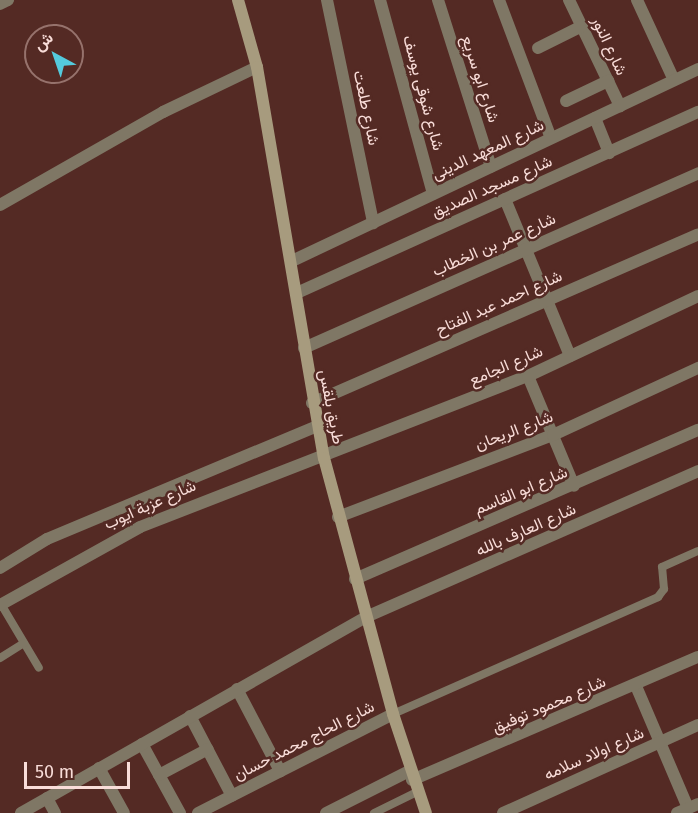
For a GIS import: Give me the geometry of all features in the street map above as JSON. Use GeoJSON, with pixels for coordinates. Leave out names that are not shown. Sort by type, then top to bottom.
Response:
{"type":"FeatureCollection","features":[{"type":"Feature","properties":{"kind":"main road","name":"طريق بلقس"},"geometry":{"type":"LineString","coordinates":[[242,1],[257,68],[299,292],[312,403],[324,458],[338,517],[393,714],[411,775],[426,813]]}},
{"type":"Feature","properties":{"kind":"street"},"geometry":{"type":"LineString","coordinates":[[0,4],[8,0]]}},
{"type":"Feature","properties":{"kind":"street","name":"شارع طلعت"},"geometry":{"type":"LineString","coordinates":[[327,0],[373,223]]}},
{"type":"Feature","properties":{"kind":"street","name":"شارع شوقى يوسف"},"geometry":{"type":"LineString","coordinates":[[380,0],[433,195]]}},
{"type":"Feature","properties":{"kind":"street","name":"شارع ابو سريع"},"geometry":{"type":"LineString","coordinates":[[438,0],[491,167]]}},
{"type":"Feature","properties":{"kind":"street"},"geometry":{"type":"LineString","coordinates":[[499,0],[551,138]]}},
{"type":"Feature","properties":{"kind":"street","name":"شارع النور"},"geometry":{"type":"LineString","coordinates":[[569,0],[620,106]]}},
{"type":"Feature","properties":{"kind":"street"},"geometry":{"type":"LineString","coordinates":[[637,0],[674,80]]}},
{"type":"Feature","properties":{"kind":"street"},"geometry":{"type":"LineString","coordinates":[[538,48],[582,26]]}},
{"type":"Feature","properties":{"kind":"street"},"geometry":{"type":"LineString","coordinates":[[0,206],[163,112],[257,68]]}},
{"type":"Feature","properties":{"kind":"street","name":"شارع المعهد الدينى"},"geometry":{"type":"LineString","coordinates":[[292,261],[698,69]]}},
{"type":"Feature","properties":{"kind":"street"},"geometry":{"type":"LineString","coordinates":[[566,101],[608,81]]}},
{"type":"Feature","properties":{"kind":"street","name":"شارع مسجد الصديق"},"geometry":{"type":"LineString","coordinates":[[299,292],[698,112]]}},
{"type":"Feature","properties":{"kind":"street"},"geometry":{"type":"LineString","coordinates":[[595,118],[609,153]]}},
{"type":"Feature","properties":{"kind":"street","name":"شارع عمر بن الخطاب"},"geometry":{"type":"LineString","coordinates":[[304,348],[698,173]]}},
{"type":"Feature","properties":{"kind":"street"},"geometry":{"type":"LineString","coordinates":[[505,199],[570,356]]}},
{"type":"Feature","properties":{"kind":"street","name":"شارع احمد عبد الفتاح"},"geometry":{"type":"LineString","coordinates":[[312,403],[698,234]]}},
{"type":"Feature","properties":{"kind":"street","name":"شارع الجامع"},"geometry":{"type":"LineString","coordinates":[[324,458],[528,376],[698,296]]}},
{"type":"Feature","properties":{"kind":"street","name":"شارع الريحان"},"geometry":{"type":"LineString","coordinates":[[338,517],[553,435],[698,368]]}},
{"type":"Feature","properties":{"kind":"street"},"geometry":{"type":"LineString","coordinates":[[528,376],[574,486]]}},
{"type":"Feature","properties":{"kind":"street"},"geometry":{"type":"LineString","coordinates":[[0,568],[46,539],[317,426]]}},
{"type":"Feature","properties":{"kind":"street","name":"شارع ابو القاسم"},"geometry":{"type":"LineString","coordinates":[[355,579],[574,486],[698,430]]}},
{"type":"Feature","properties":{"kind":"street","name":"شارع عزبة ايوب"},"geometry":{"type":"LineString","coordinates":[[1,604],[140,527],[241,483],[324,458]]}},
{"type":"Feature","properties":{"kind":"street","name":"شارع العارف بالله"},"geometry":{"type":"LineString","coordinates":[[21,813],[366,617],[698,471]]}},
{"type":"Feature","properties":{"kind":"street","name":"شارع محمود توفيق"},"geometry":{"type":"LineString","coordinates":[[411,775],[636,686],[698,657]]}},
{"type":"Feature","properties":{"kind":"street"},"geometry":{"type":"LineString","coordinates":[[636,686],[688,808]]}},
{"type":"Feature","properties":{"kind":"street"},"geometry":{"type":"LineString","coordinates":[[237,689],[280,771]]}},
{"type":"Feature","properties":{"kind":"street","name":"شارع الحاج محمد حسان"},"geometry":{"type":"LineString","coordinates":[[198,813],[393,714]]}},
{"type":"Feature","properties":{"kind":"street"},"geometry":{"type":"LineString","coordinates":[[190,716],[232,796]]}},
{"type":"Feature","properties":{"kind":"street","name":"شارع اولاد سلامه"},"geometry":{"type":"LineString","coordinates":[[503,813],[698,725]]}},
{"type":"Feature","properties":{"kind":"street"},"geometry":{"type":"LineString","coordinates":[[142,744],[180,813]]}},
{"type":"Feature","properties":{"kind":"street"},"geometry":{"type":"LineString","coordinates":[[159,775],[208,749]]}},
{"type":"Feature","properties":{"kind":"street"},"geometry":{"type":"LineString","coordinates":[[99,768],[124,813]]}},
{"type":"Feature","properties":{"kind":"street"},"geometry":{"type":"LineString","coordinates":[[326,813],[411,775]]}},
{"type":"Feature","properties":{"kind":"street"},"geometry":{"type":"LineString","coordinates":[[47,798],[55,813]]}},
{"type":"Feature","properties":{"kind":"lane"},"geometry":{"type":"LineString","coordinates":[[393,714],[661,595],[662,567],[698,550]]}},
{"type":"Feature","properties":{"kind":"lane"},"geometry":{"type":"LineString","coordinates":[[1,604],[39,668]]}},
{"type":"Feature","properties":{"kind":"lane"},"geometry":{"type":"LineString","coordinates":[[0,658],[24,643]]}},
{"type":"Feature","properties":{"kind":"lane"},"geometry":{"type":"LineString","coordinates":[[374,813],[417,792]]}}]}
